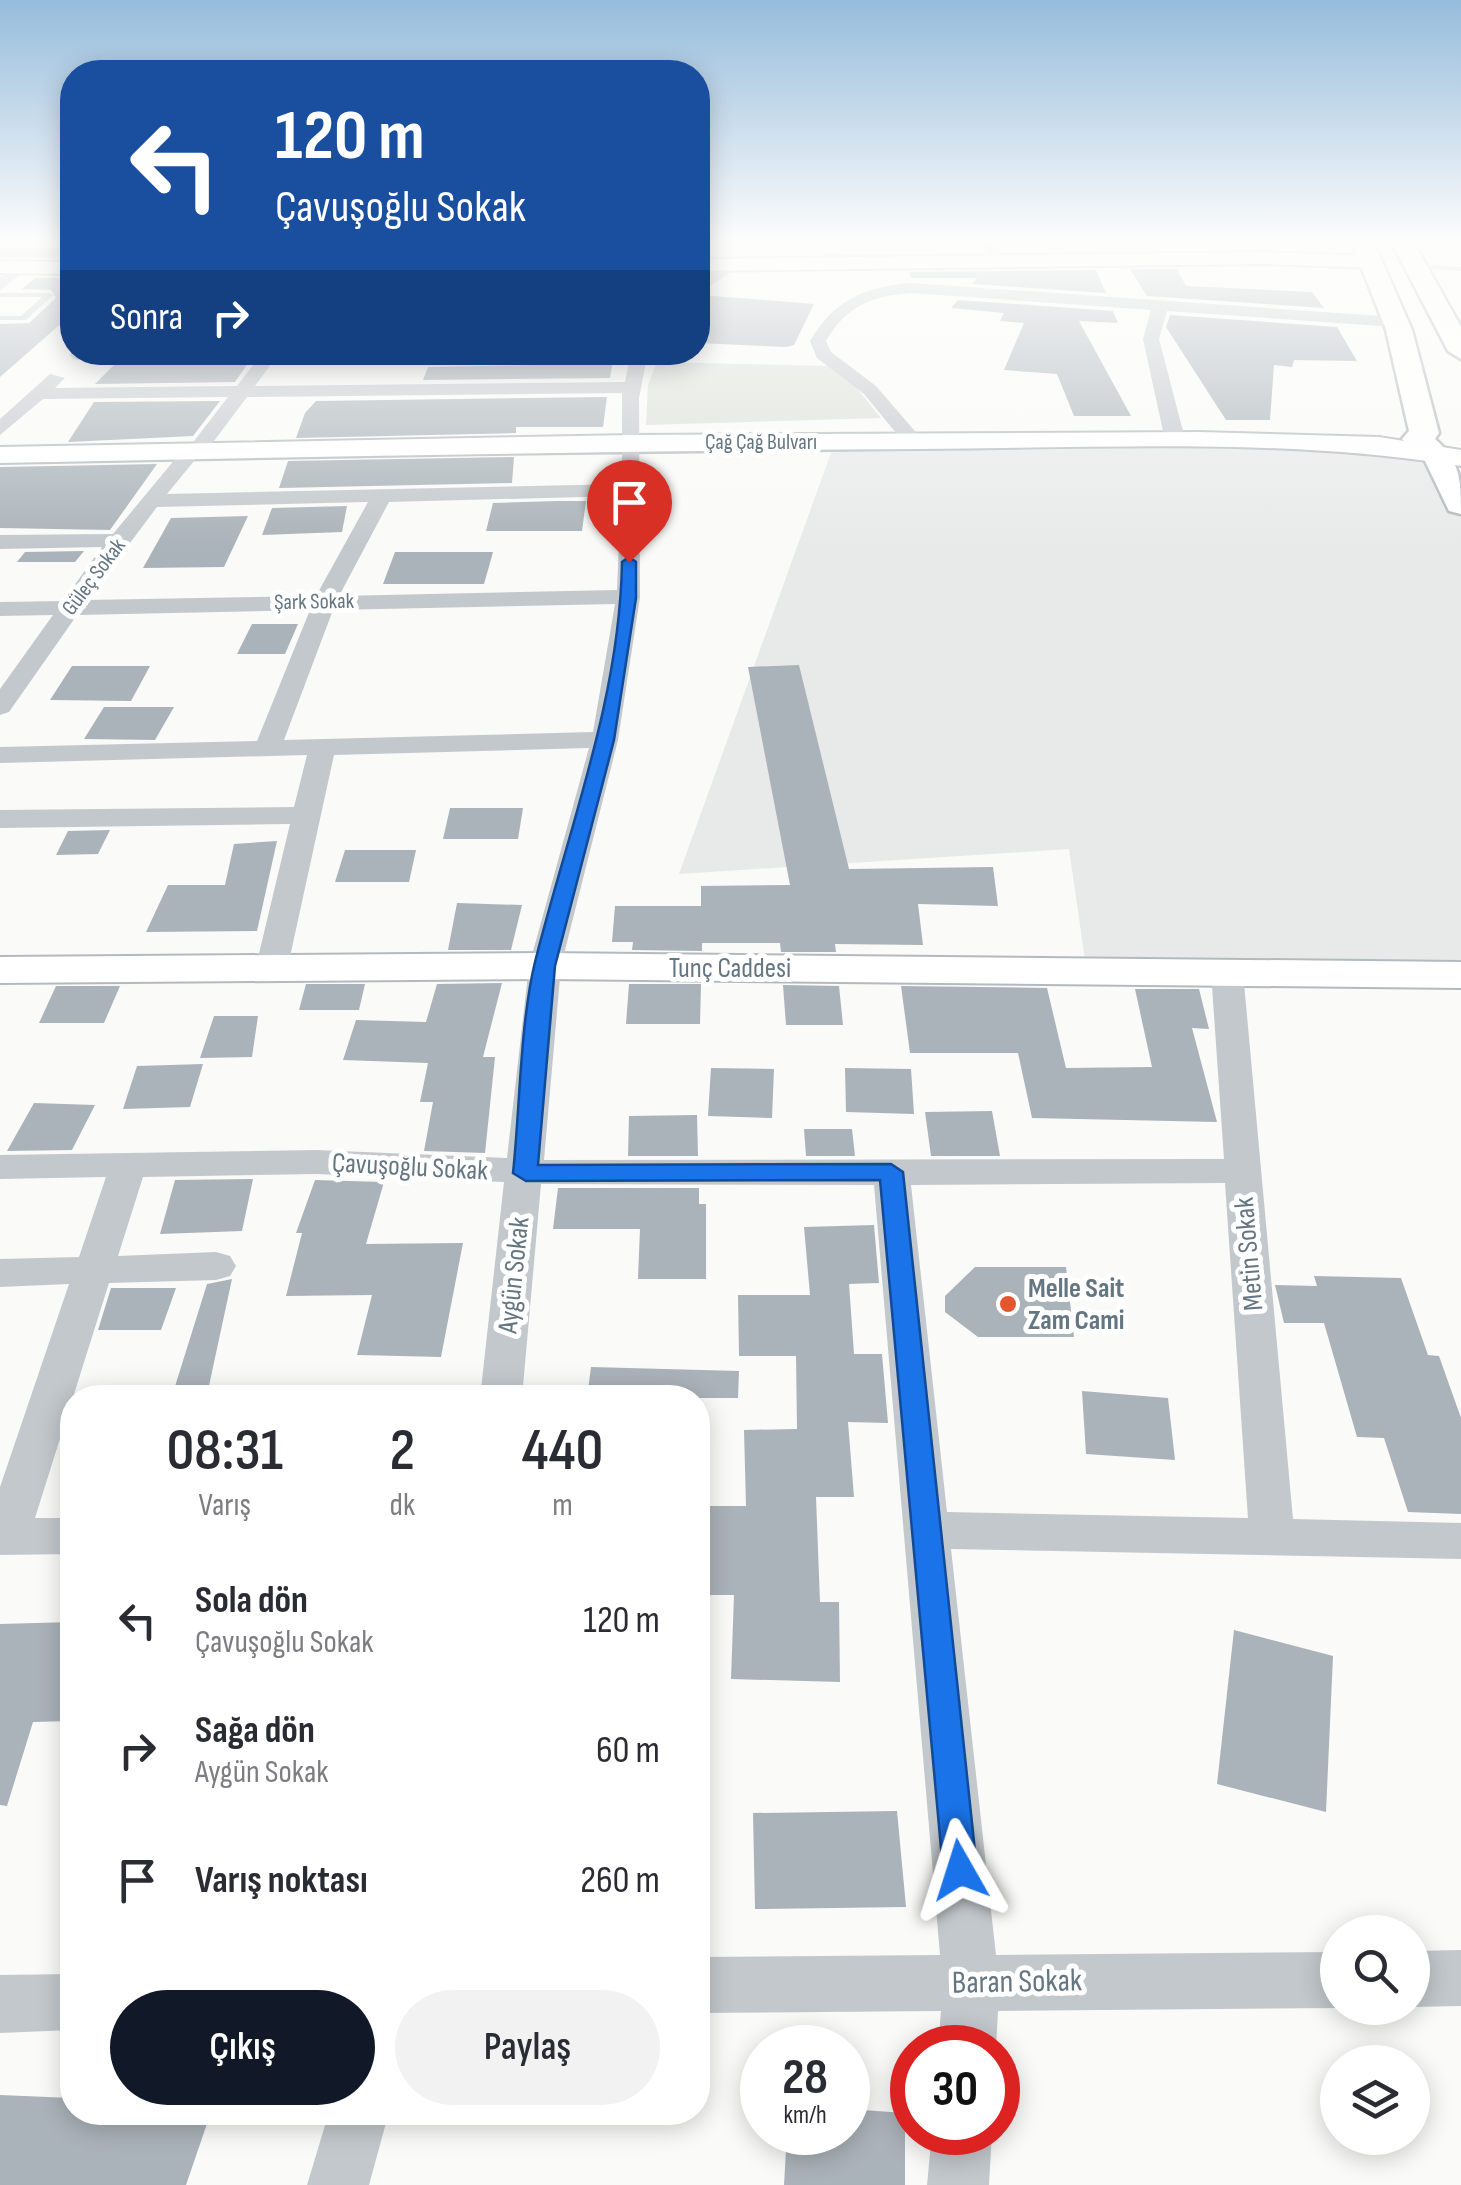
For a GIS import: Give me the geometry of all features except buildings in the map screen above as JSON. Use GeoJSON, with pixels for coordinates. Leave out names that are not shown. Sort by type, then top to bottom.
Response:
{"type":"FeatureCollection","features":[{"type":"Feature","properties":{"kind":"highway"},"geometry":{"type":"LineString","coordinates":[[1404,345],[1461,504]]}},
{"type":"Feature","properties":{"kind":"main road","name":"Çağ Çağ Bulvarı"},"geometry":{"type":"LineString","coordinates":[[0,454],[199,446],[1173,431],[1390,437],[1441,449]]}},
{"type":"Feature","properties":{"kind":"main road","name":"Çağ Çağ Bulvarı"},"geometry":{"type":"LineString","coordinates":[[908,435],[1441,449],[1461,431]]}},
{"type":"Feature","properties":{"kind":"main road","name":"Çağ Çağ Bulvarı"},"geometry":{"type":"LineString","coordinates":[[0,445],[199,446]]}},
{"type":"Feature","properties":{"kind":"main road","name":"Tunç Caddesi"},"geometry":{"type":"LineString","coordinates":[[0,970],[544,966],[1461,974]]}},
{"type":"Feature","properties":{"kind":"street"},"geometry":{"type":"LineString","coordinates":[[820,345],[823,354],[870,390],[908,435]]}},
{"type":"Feature","properties":{"kind":"street"},"geometry":{"type":"LineString","coordinates":[[1152,345],[1173,431]]}},
{"type":"Feature","properties":{"kind":"street"},"geometry":{"type":"LineString","coordinates":[[0,429],[69,365]]}},
{"type":"Feature","properties":{"kind":"street","name":"Güleç Sokak"},"geometry":{"type":"LineString","coordinates":[[1,703],[121,540],[261,365]]}},
{"type":"Feature","properties":{"kind":"street","name":"Aygün Sokak"},"geometry":{"type":"LineString","coordinates":[[502,1385],[544,966],[605,740],[628,598],[632,387],[637,365]]}},
{"type":"Feature","properties":{"kind":"street"},"geometry":{"type":"LineString","coordinates":[[39,394],[632,387]]}},
{"type":"Feature","properties":{"kind":"street"},"geometry":{"type":"LineString","coordinates":[[0,411],[22,411]]}},
{"type":"Feature","properties":{"kind":"street"},"geometry":{"type":"LineString","coordinates":[[154,501],[630,490]]}},
{"type":"Feature","properties":{"kind":"street"},"geometry":{"type":"LineString","coordinates":[[268,747],[325,601],[382,496]]}},
{"type":"Feature","properties":{"kind":"street"},"geometry":{"type":"LineString","coordinates":[[0,542],[121,540]]}},
{"type":"Feature","properties":{"kind":"street","name":"Şark Sokak"},"geometry":{"type":"LineString","coordinates":[[0,608],[628,598]]}},
{"type":"Feature","properties":{"kind":"street"},"geometry":{"type":"LineString","coordinates":[[0,755],[605,740]]}},
{"type":"Feature","properties":{"kind":"street"},"geometry":{"type":"LineString","coordinates":[[272,966],[322,747]]}},
{"type":"Feature","properties":{"kind":"street"},"geometry":{"type":"LineString","coordinates":[[0,819],[306,814]]}},
{"type":"Feature","properties":{"kind":"street","name":"Metin Sokak"},"geometry":{"type":"LineString","coordinates":[[1226,972],[1272,1537]]}},
{"type":"Feature","properties":{"kind":"street","name":"Çavuşoğlu Sokak"},"geometry":{"type":"LineString","coordinates":[[0,1167],[316,1162],[526,1173],[1241,1171]]}},
{"type":"Feature","properties":{"kind":"street"},"geometry":{"type":"LineString","coordinates":[[60,1536],[3,1536],[130,1164]]}},
{"type":"Feature","properties":{"kind":"street"},"geometry":{"type":"LineString","coordinates":[[891,1172],[972,1983],[969,2025]]}},
{"type":"Feature","properties":{"kind":"street"},"geometry":{"type":"LineString","coordinates":[[0,1273],[216,1266]]}},
{"type":"Feature","properties":{"kind":"street"},"geometry":{"type":"LineString","coordinates":[[926,1530],[1461,1541]]}},
{"type":"Feature","properties":{"kind":"street"},"geometry":{"type":"LineString","coordinates":[[1430,1979],[1461,1978]]}},
{"type":"Feature","properties":{"kind":"street","name":"Baran Sokak"},"geometry":{"type":"LineString","coordinates":[[710,1985],[1320,1980]]}},
{"type":"Feature","properties":{"kind":"street"},"geometry":{"type":"LineString","coordinates":[[0,2004],[60,2002]]}},
{"type":"Feature","properties":{"kind":"street"},"geometry":{"type":"LineString","coordinates":[[338,2185],[355,2125]]}},
{"type":"Feature","properties":{"kind":"street"},"geometry":{"type":"LineString","coordinates":[[958,2185],[960,2155]]}},
{"type":"Feature","properties":{"kind":"shaded area"},"geometry":{"type":"Polygon","coordinates":[[[656,365],[829,366],[851,381],[881,418],[646,425],[648,385],[656,365]]]}},
{"type":"Feature","properties":{"kind":"shaded area"},"geometry":{"type":"Polygon","coordinates":[[[836,439],[1440,446],[1461,490],[1461,975],[1086,967],[1069,849],[679,874],[836,439]]]}},
{"type":"Feature","properties":{"kind":"place","name":"Melle Sait Zam Cami"},"geometry":{"type":"Point","coordinates":[1008,1304]}},
{"type":"Feature","properties":{"kind":"route"},"geometry":{"type":"LineString","coordinates":[[629,562],[628,598],[605,740],[544,966],[526,1173],[891,1172],[960,1870]]}}]}
